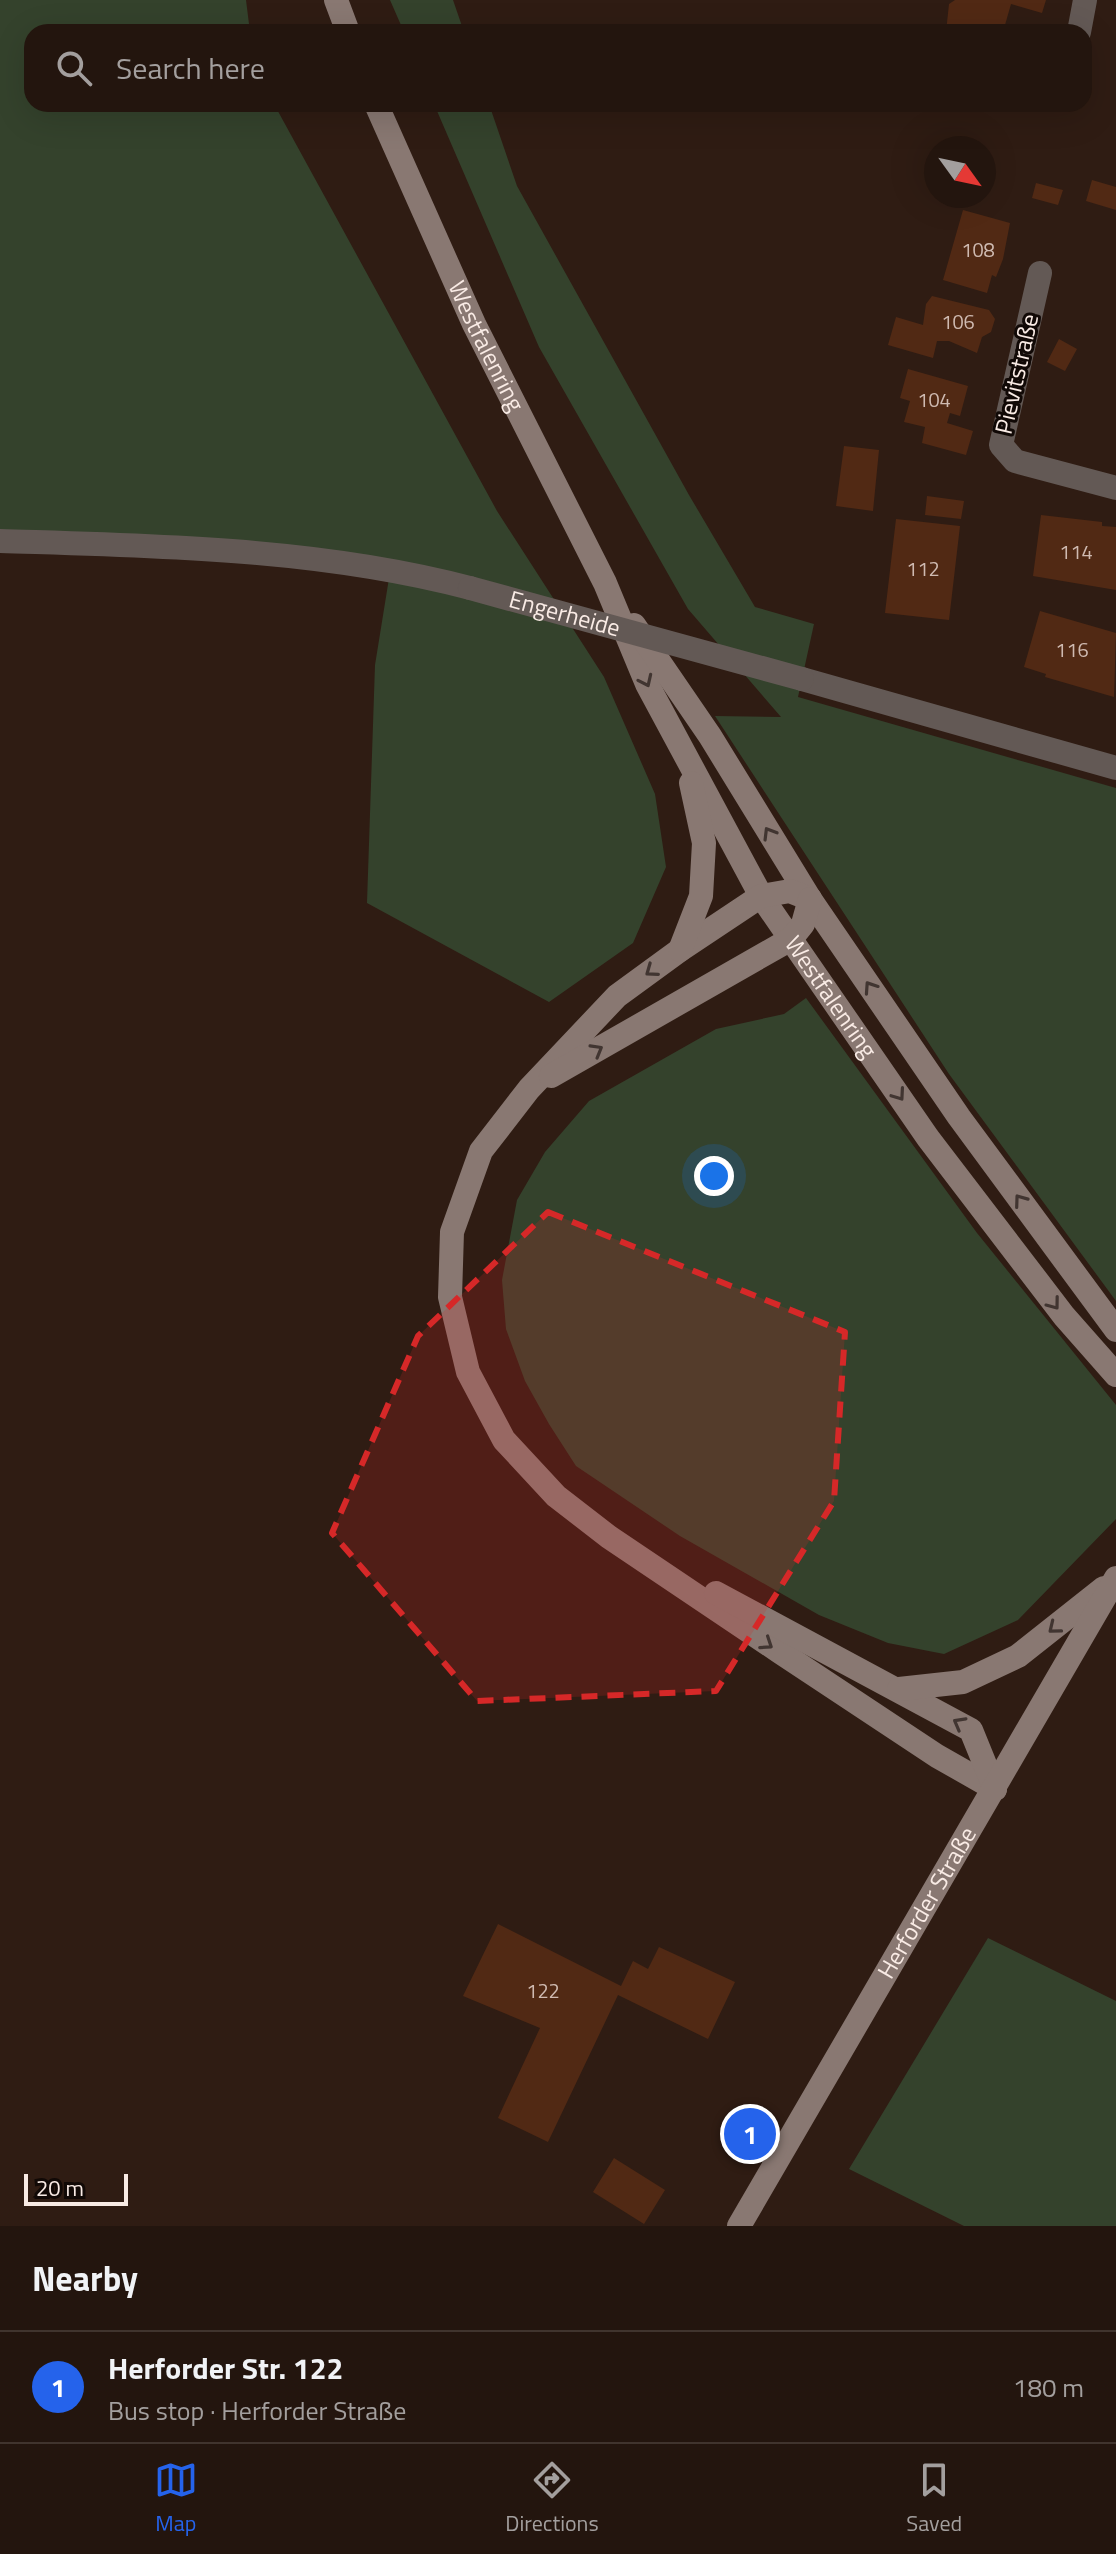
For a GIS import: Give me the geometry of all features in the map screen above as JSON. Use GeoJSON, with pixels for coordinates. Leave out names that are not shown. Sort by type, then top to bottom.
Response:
{"type":"FeatureCollection","features":[{"type":"Feature","properties":{"kind":"main road"},"geometry":{"type":"LineString","coordinates":[[336,0],[345,24]]}},
{"type":"Feature","properties":{"kind":"main road","name":"Westfalenring"},"geometry":{"type":"LineString","coordinates":[[380,112],[474,324],[605,583],[647,684],[761,896],[928,1138],[1064,1316],[1116,1375]]}},
{"type":"Feature","properties":{"kind":"main road","name":"Westfalenring"},"geometry":{"type":"LineString","coordinates":[[605,583],[710,736],[810,899],[959,1117],[1116,1330]]}},
{"type":"Feature","properties":{"kind":"main road"},"geometry":{"type":"LineString","coordinates":[[680,950],[701,896],[704,843],[684,753]]}},
{"type":"Feature","properties":{"kind":"main road"},"geometry":{"type":"LineString","coordinates":[[529,1089],[791,939],[803,924],[810,899],[790,891],[761,896],[680,950],[617,996],[529,1089],[481,1151],[452,1232],[450,1297],[468,1372],[504,1440],[556,1496],[609,1537],[924,1748],[995,1789]]}},
{"type":"Feature","properties":{"kind":"main road"},"geometry":{"type":"LineString","coordinates":[[609,1537],[971,1730],[995,1789]]}},
{"type":"Feature","properties":{"kind":"main road"},"geometry":{"type":"LineString","coordinates":[[899,1689],[963,1682],[1018,1656],[1116,1578]]}},
{"type":"Feature","properties":{"kind":"main road","name":"Herforder Straße"},"geometry":{"type":"LineString","coordinates":[[739,2226],[1116,1578]]}},
{"type":"Feature","properties":{"kind":"street"},"geometry":{"type":"LineString","coordinates":[[1080,24],[1085,0]]}},
{"type":"Feature","properties":{"kind":"street","name":"Pievitstraße"},"geometry":{"type":"LineString","coordinates":[[1040,273],[1001,445],[1015,461],[1116,488]]}},
{"type":"Feature","properties":{"kind":"street","name":"Engerheide"},"geometry":{"type":"LineString","coordinates":[[0,541],[313,557],[420,575],[1116,768]]}},
{"type":"Feature","properties":{"kind":"highlighted area"},"geometry":{"type":"Polygon","coordinates":[[[548,1212],[845,1332],[834,1501],[716,1691],[477,1701],[332,1533],[418,1336],[548,1212]]]}},
{"type":"Feature","properties":{"kind":"green space"},"geometry":{"type":"Polygon","coordinates":[[[0,0],[246,0],[249,24],[24,24],[24,112],[278,112],[497,511],[604,677],[655,794],[666,867],[633,943],[549,1002],[367,903],[375,665],[390,572],[0,535],[0,0]]]}},
{"type":"Feature","properties":{"kind":"green space"},"geometry":{"type":"Polygon","coordinates":[[[390,0],[453,0],[461,24],[400,24],[390,0]]]}},
{"type":"Feature","properties":{"kind":"green space"},"geometry":{"type":"Polygon","coordinates":[[[437,112],[492,112],[517,186],[755,607],[814,624],[798,697],[1116,788],[1116,1301],[949,1074],[715,716],[781,717],[688,609],[539,347],[437,112]]]}},
{"type":"Feature","properties":{"kind":"green space"},"geometry":{"type":"Polygon","coordinates":[[[806,998],[977,1233],[1116,1405],[1116,1519],[1018,1620],[944,1654],[888,1643],[819,1615],[680,1536],[576,1466],[525,1381],[506,1329],[502,1280],[517,1200],[545,1152],[589,1101],[716,1029],[784,1014],[806,998]]]}},
{"type":"Feature","properties":{"kind":"green space"},"geometry":{"type":"Polygon","coordinates":[[[988,1938],[1116,2001],[1116,2226],[964,2226],[849,2169],[988,1938]]]}},
{"type":"Feature","properties":{"kind":"building"},"geometry":{"type":"Polygon","coordinates":[[[955,0],[1046,0],[1042,13],[1011,4],[1005,24],[947,24],[949,4],[955,0]]]}},
{"type":"Feature","properties":{"kind":"building"},"geometry":{"type":"Polygon","coordinates":[[[1092,180],[1116,187],[1116,210],[1086,201],[1092,180]]]}},
{"type":"Feature","properties":{"kind":"building"},"geometry":{"type":"Polygon","coordinates":[[[1036,183],[1063,190],[1058,205],[1032,198],[1036,183]]]}},
{"type":"Feature","properties":{"kind":"building"},"geometry":{"type":"Polygon","coordinates":[[[963,210],[1010,223],[1003,259],[996,277],[992,275],[987,293],[943,280],[963,210]]]}},
{"type":"Feature","properties":{"kind":"building"},"geometry":{"type":"Polygon","coordinates":[[[932,296],[989,310],[995,319],[991,332],[982,337],[977,353],[949,341],[937,341],[933,358],[888,345],[896,317],[923,325],[926,304],[932,296]]]}},
{"type":"Feature","properties":{"kind":"building"},"geometry":{"type":"Polygon","coordinates":[[[1059,339],[1077,349],[1065,371],[1047,362],[1059,339]]]}},
{"type":"Feature","properties":{"kind":"building"},"geometry":{"type":"Polygon","coordinates":[[[908,369],[968,386],[960,416],[950,413],[947,423],[973,431],[966,455],[922,443],[925,427],[904,422],[910,401],[900,398],[908,369]]]}},
{"type":"Feature","properties":{"kind":"building"},"geometry":{"type":"Polygon","coordinates":[[[844,446],[879,450],[873,511],[836,506],[844,446]]]}},
{"type":"Feature","properties":{"kind":"building"},"geometry":{"type":"Polygon","coordinates":[[[927,496],[964,501],[961,519],[925,515],[927,496]]]}},
{"type":"Feature","properties":{"kind":"building"},"geometry":{"type":"Polygon","coordinates":[[[1041,515],[1102,522],[1102,526],[1116,527],[1116,590],[1033,576],[1041,515]]]}},
{"type":"Feature","properties":{"kind":"building"},"geometry":{"type":"Polygon","coordinates":[[[896,519],[960,526],[949,620],[885,613],[896,519]]]}},
{"type":"Feature","properties":{"kind":"building"},"geometry":{"type":"Polygon","coordinates":[[[1040,611],[1116,633],[1114,697],[1045,677],[1046,674],[1024,667],[1040,611]]]}},
{"type":"Feature","properties":{"kind":"building"},"geometry":{"type":"Polygon","coordinates":[[[498,1924],[621,1986],[633,1961],[648,1969],[659,1947],[735,1982],[708,2039],[618,1995],[548,2142],[498,2118],[540,2028],[463,1996],[498,1924]]]}},
{"type":"Feature","properties":{"kind":"building"},"geometry":{"type":"Polygon","coordinates":[[[614,2158],[665,2190],[644,2224],[593,2192],[614,2158]]]}},
{"type":"Feature","properties":{"kind":"place","name":"Herforder Str. 122"},"geometry":{"type":"Point","coordinates":[750,2134]}}]}
